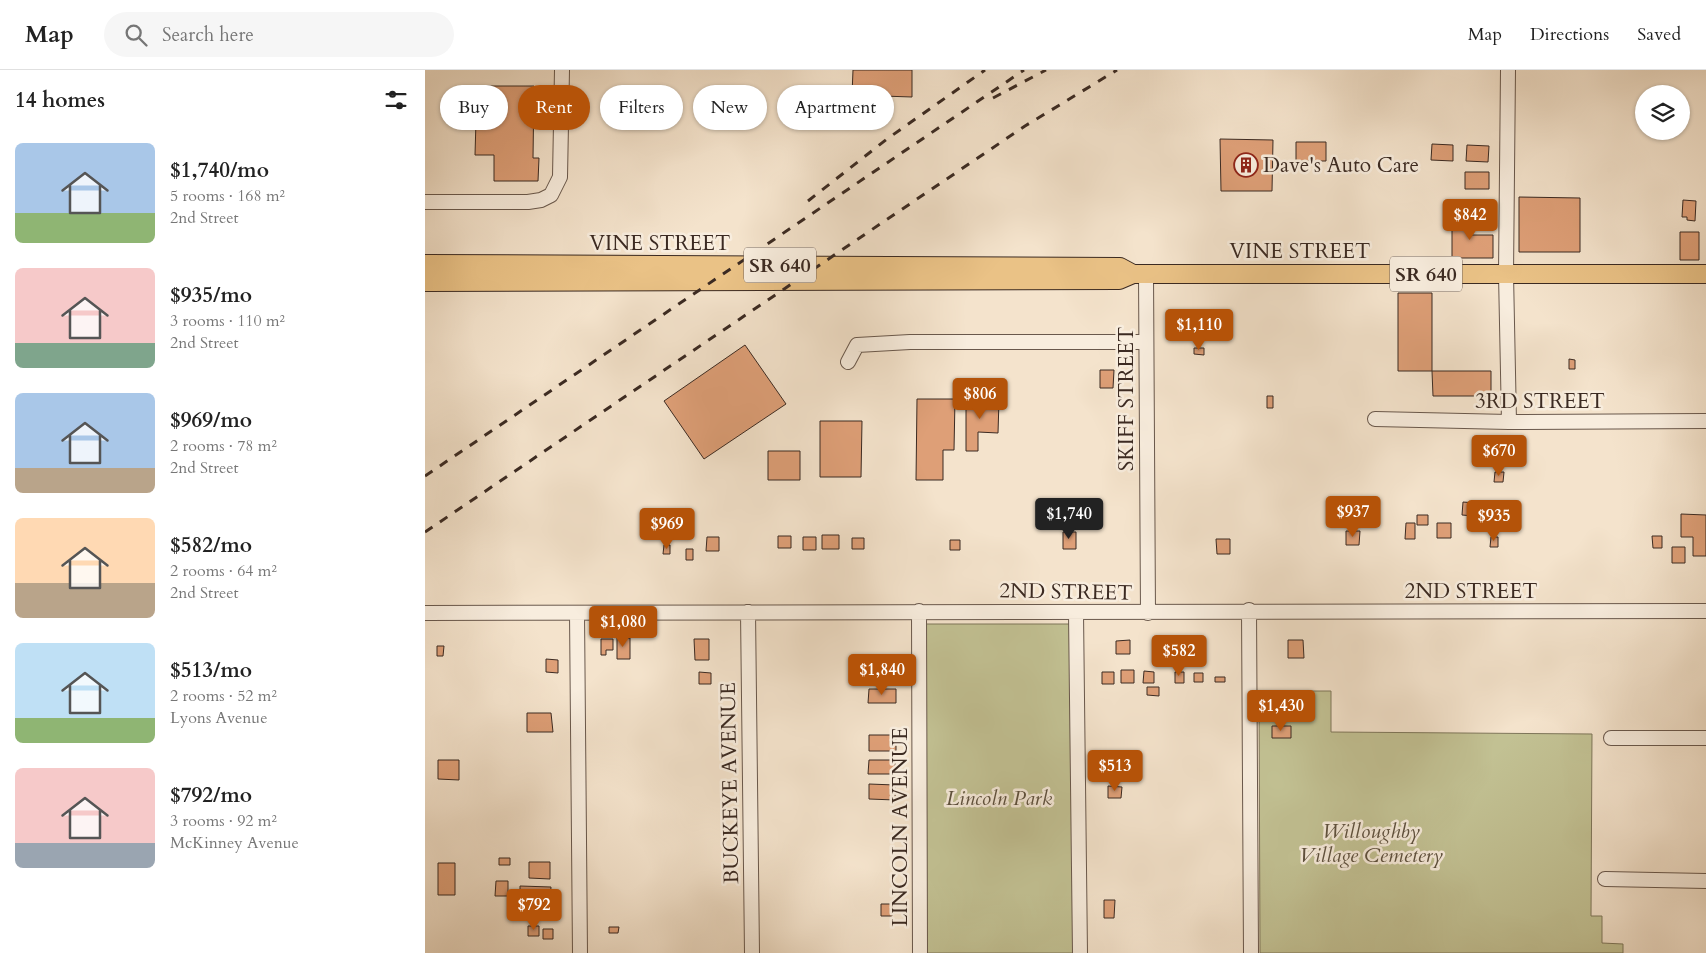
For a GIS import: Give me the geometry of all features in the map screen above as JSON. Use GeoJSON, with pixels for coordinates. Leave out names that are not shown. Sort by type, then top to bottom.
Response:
{"type":"FeatureCollection","features":[{"type":"Feature","properties":{"kind":"main road","name":"VINE STREET"},"geometry":{"type":"LineString","coordinates":[[425,264],[1120,267],[1139,274]]}},
{"type":"Feature","properties":{"kind":"main road","name":"VINE STREET"},"geometry":{"type":"LineString","coordinates":[[425,282],[1119,280],[1139,274],[1706,274]]}},
{"type":"Feature","properties":{"kind":"street"},"geometry":{"type":"LineString","coordinates":[[425,202],[529,202],[541,200],[551,195],[560,177],[562,70]]}},
{"type":"Feature","properties":{"kind":"street"},"geometry":{"type":"LineString","coordinates":[[1508,70],[1507,274],[1509,422]]}},
{"type":"Feature","properties":{"kind":"street","name":"SKIFF STREET"},"geometry":{"type":"LineString","coordinates":[[1139,274],[1145,342],[1148,613]]}},
{"type":"Feature","properties":{"kind":"street"},"geometry":{"type":"LineString","coordinates":[[848,362],[857,345],[910,342],[1145,342]]}},
{"type":"Feature","properties":{"kind":"street","name":"3RD STREET"},"geometry":{"type":"LineString","coordinates":[[1375,419],[1509,422],[1706,421]]}},
{"type":"Feature","properties":{"kind":"street"},"geometry":{"type":"LineString","coordinates":[[1249,610],[1251,953]]}},
{"type":"Feature","properties":{"kind":"street","name":"2ND STREET"},"geometry":{"type":"LineString","coordinates":[[425,613],[919,611],[1148,613],[1249,610],[1706,611]]}},
{"type":"Feature","properties":{"kind":"street","name":"LINCOLN AVENUE"},"geometry":{"type":"LineString","coordinates":[[919,611],[920,953]]}},
{"type":"Feature","properties":{"kind":"street","name":"BUCKEYE AVENUE"},"geometry":{"type":"LineString","coordinates":[[748,612],[752,953]]}},
{"type":"Feature","properties":{"kind":"street"},"geometry":{"type":"LineString","coordinates":[[577,613],[580,953]]}},
{"type":"Feature","properties":{"kind":"street"},"geometry":{"type":"LineString","coordinates":[[1076,613],[1080,953]]}},
{"type":"Feature","properties":{"kind":"street"},"geometry":{"type":"LineString","coordinates":[[1611,738],[1706,738]]}},
{"type":"Feature","properties":{"kind":"street"},"geometry":{"type":"LineString","coordinates":[[1605,879],[1706,881]]}},
{"type":"Feature","properties":{"kind":"green space","name":"Lincoln Park"},"geometry":{"type":"Polygon","coordinates":[[[926,624],[1070,624],[1074,953],[926,953],[926,624]]]}},
{"type":"Feature","properties":{"kind":"green space","name":"Willoughby Village Cemetery"},"geometry":{"type":"Polygon","coordinates":[[[1259,691],[1331,691],[1331,732],[1592,734],[1591,916],[1602,916],[1602,943],[1623,944],[1623,953],[1260,953],[1259,691]]]}},
{"type":"Feature","properties":{"kind":"building"},"geometry":{"type":"Polygon","coordinates":[[[853,70],[912,70],[912,97],[894,96],[894,85],[852,85],[853,70]]]}},
{"type":"Feature","properties":{"kind":"building"},"geometry":{"type":"Polygon","coordinates":[[[508,86],[518,86],[518,130],[533,130],[533,158],[539,158],[538,181],[494,181],[494,155],[475,155],[476,130],[508,130],[508,86]]]}},
{"type":"Feature","properties":{"kind":"building","name":"Dave's Auto Care"},"geometry":{"type":"Polygon","coordinates":[[[1220,139],[1273,140],[1272,191],[1221,191],[1220,139]]]}},
{"type":"Feature","properties":{"kind":"building"},"geometry":{"type":"Polygon","coordinates":[[[1296,142],[1326,142],[1326,161],[1296,161],[1296,142]]]}},
{"type":"Feature","properties":{"kind":"building"},"geometry":{"type":"Polygon","coordinates":[[[1432,144],[1453,145],[1453,161],[1431,160],[1432,144]]]}},
{"type":"Feature","properties":{"kind":"building"},"geometry":{"type":"Polygon","coordinates":[[[1467,145],[1489,146],[1488,162],[1466,161],[1467,145]]]}},
{"type":"Feature","properties":{"kind":"building"},"geometry":{"type":"Polygon","coordinates":[[[1465,172],[1489,172],[1489,189],[1465,189],[1465,172]]]}},
{"type":"Feature","properties":{"kind":"building"},"geometry":{"type":"Polygon","coordinates":[[[1519,197],[1580,198],[1580,252],[1519,252],[1519,197]]]}},
{"type":"Feature","properties":{"kind":"building"},"geometry":{"type":"Polygon","coordinates":[[[1683,200],[1696,201],[1695,221],[1682,217],[1683,200]]]}},
{"type":"Feature","properties":{"kind":"building"},"geometry":{"type":"Polygon","coordinates":[[[1452,217],[1472,217],[1472,235],[1493,235],[1493,258],[1452,258],[1452,217]]]}},
{"type":"Feature","properties":{"kind":"building"},"geometry":{"type":"Polygon","coordinates":[[[1680,232],[1699,232],[1699,260],[1680,260],[1680,232]]]}},
{"type":"Feature","properties":{"kind":"building"},"geometry":{"type":"Polygon","coordinates":[[[1398,293],[1432,293],[1432,371],[1398,371],[1398,293]]]}},
{"type":"Feature","properties":{"kind":"building"},"geometry":{"type":"Polygon","coordinates":[[[745,345],[786,404],[704,459],[664,401],[745,345]]]}},
{"type":"Feature","properties":{"kind":"building"},"geometry":{"type":"Polygon","coordinates":[[[1194,348],[1204,348],[1204,355],[1194,354],[1194,348]]]}},
{"type":"Feature","properties":{"kind":"building"},"geometry":{"type":"Polygon","coordinates":[[[1569,359],[1575,360],[1575,369],[1569,369],[1569,359]]]}},
{"type":"Feature","properties":{"kind":"building"},"geometry":{"type":"Polygon","coordinates":[[[1100,370],[1114,370],[1113,388],[1100,388],[1100,370]]]}},
{"type":"Feature","properties":{"kind":"building"},"geometry":{"type":"Polygon","coordinates":[[[1432,371],[1491,371],[1491,396],[1433,396],[1432,371]]]}},
{"type":"Feature","properties":{"kind":"building"},"geometry":{"type":"Polygon","coordinates":[[[1267,396],[1273,396],[1273,408],[1267,408],[1267,396]]]}},
{"type":"Feature","properties":{"kind":"building"},"geometry":{"type":"Polygon","coordinates":[[[917,399],[955,399],[954,450],[943,450],[943,480],[916,480],[917,399]]]}},
{"type":"Feature","properties":{"kind":"building"},"geometry":{"type":"Polygon","coordinates":[[[966,399],[999,400],[998,433],[978,432],[978,451],[966,451],[966,399]]]}},
{"type":"Feature","properties":{"kind":"building"},"geometry":{"type":"Polygon","coordinates":[[[820,421],[862,421],[861,477],[820,477],[820,421]]]}},
{"type":"Feature","properties":{"kind":"building"},"geometry":{"type":"Polygon","coordinates":[[[768,451],[800,451],[800,480],[768,480],[768,451]]]}},
{"type":"Feature","properties":{"kind":"building"},"geometry":{"type":"Polygon","coordinates":[[[1495,472],[1504,472],[1503,482],[1494,482],[1495,472]]]}},
{"type":"Feature","properties":{"kind":"building"},"geometry":{"type":"Polygon","coordinates":[[[1074,500],[1085,500],[1085,512],[1074,512],[1074,500]]]}},
{"type":"Feature","properties":{"kind":"building"},"geometry":{"type":"Polygon","coordinates":[[[1463,502],[1475,503],[1474,516],[1462,515],[1463,502]]]}},
{"type":"Feature","properties":{"kind":"building"},"geometry":{"type":"Polygon","coordinates":[[[1681,514],[1706,515],[1706,556],[1693,556],[1693,537],[1681,537],[1681,514]]]}},
{"type":"Feature","properties":{"kind":"building"},"geometry":{"type":"Polygon","coordinates":[[[1417,515],[1428,515],[1428,525],[1417,525],[1417,515]]]}},
{"type":"Feature","properties":{"kind":"building"},"geometry":{"type":"Polygon","coordinates":[[[1491,519],[1500,520],[1499,526],[1490,525],[1491,519]]]}},
{"type":"Feature","properties":{"kind":"building"},"geometry":{"type":"Polygon","coordinates":[[[1406,523],[1415,523],[1415,539],[1405,539],[1406,523]]]}},
{"type":"Feature","properties":{"kind":"building"},"geometry":{"type":"Polygon","coordinates":[[[1437,523],[1451,523],[1451,538],[1437,538],[1437,523]]]}},
{"type":"Feature","properties":{"kind":"building"},"geometry":{"type":"Polygon","coordinates":[[[1346,531],[1360,531],[1359,545],[1346,545],[1346,531]]]}},
{"type":"Feature","properties":{"kind":"building"},"geometry":{"type":"Polygon","coordinates":[[[1063,532],[1076,532],[1076,549],[1063,549],[1063,532]]]}},
{"type":"Feature","properties":{"kind":"building"},"geometry":{"type":"Polygon","coordinates":[[[822,535],[839,535],[839,549],[822,549],[822,535]]]}},
{"type":"Feature","properties":{"kind":"building"},"geometry":{"type":"Polygon","coordinates":[[[778,536],[791,536],[791,548],[778,548],[778,536]]]}},
{"type":"Feature","properties":{"kind":"building"},"geometry":{"type":"Polygon","coordinates":[[[1652,536],[1662,536],[1662,548],[1653,548],[1652,536]]]}},
{"type":"Feature","properties":{"kind":"building"},"geometry":{"type":"Polygon","coordinates":[[[707,537],[719,537],[719,551],[706,551],[707,537]]]}},
{"type":"Feature","properties":{"kind":"building"},"geometry":{"type":"Polygon","coordinates":[[[803,537],[816,537],[816,550],[803,550],[803,537]]]}},
{"type":"Feature","properties":{"kind":"building"},"geometry":{"type":"Polygon","coordinates":[[[1491,537],[1498,537],[1498,547],[1490,547],[1491,537]]]}},
{"type":"Feature","properties":{"kind":"building"},"geometry":{"type":"Polygon","coordinates":[[[852,538],[864,538],[864,549],[852,549],[852,538]]]}},
{"type":"Feature","properties":{"kind":"building"},"geometry":{"type":"Polygon","coordinates":[[[1216,539],[1230,539],[1230,554],[1217,554],[1216,539]]]}},
{"type":"Feature","properties":{"kind":"building"},"geometry":{"type":"Polygon","coordinates":[[[950,540],[960,540],[960,550],[950,550],[950,540]]]}},
{"type":"Feature","properties":{"kind":"building"},"geometry":{"type":"Polygon","coordinates":[[[664,545],[670,545],[670,554],[663,554],[664,545]]]}},
{"type":"Feature","properties":{"kind":"building"},"geometry":{"type":"Polygon","coordinates":[[[1672,547],[1685,547],[1685,563],[1672,563],[1672,547]]]}},
{"type":"Feature","properties":{"kind":"building"},"geometry":{"type":"Polygon","coordinates":[[[686,549],[693,549],[693,560],[686,560],[686,549]]]}},
{"type":"Feature","properties":{"kind":"building"},"geometry":{"type":"Polygon","coordinates":[[[617,638],[630,638],[630,659],[617,659],[617,638]]]}},
{"type":"Feature","properties":{"kind":"building"},"geometry":{"type":"Polygon","coordinates":[[[601,639],[613,639],[613,650],[606,650],[606,655],[601,655],[601,639]]]}},
{"type":"Feature","properties":{"kind":"building"},"geometry":{"type":"Polygon","coordinates":[[[694,639],[709,639],[709,660],[695,660],[694,639]]]}},
{"type":"Feature","properties":{"kind":"building"},"geometry":{"type":"Polygon","coordinates":[[[1130,640],[1130,654],[1116,654],[1116,641],[1130,640]]]}},
{"type":"Feature","properties":{"kind":"building"},"geometry":{"type":"Polygon","coordinates":[[[1288,640],[1303,640],[1304,658],[1288,658],[1288,640]]]}},
{"type":"Feature","properties":{"kind":"building"},"geometry":{"type":"Polygon","coordinates":[[[437,646],[444,646],[443,656],[437,656],[437,646]]]}},
{"type":"Feature","properties":{"kind":"building"},"geometry":{"type":"Polygon","coordinates":[[[546,659],[558,660],[558,673],[546,672],[546,659]]]}},
{"type":"Feature","properties":{"kind":"building"},"geometry":{"type":"Polygon","coordinates":[[[1121,670],[1134,670],[1134,683],[1121,683],[1121,670]]]}},
{"type":"Feature","properties":{"kind":"building"},"geometry":{"type":"Polygon","coordinates":[[[1144,671],[1154,672],[1154,683],[1143,683],[1144,671]]]}},
{"type":"Feature","properties":{"kind":"building"},"geometry":{"type":"Polygon","coordinates":[[[699,672],[711,673],[711,684],[699,684],[699,672]]]}},
{"type":"Feature","properties":{"kind":"building"},"geometry":{"type":"Polygon","coordinates":[[[1102,672],[1114,672],[1114,684],[1102,684],[1102,672]]]}},
{"type":"Feature","properties":{"kind":"building"},"geometry":{"type":"Polygon","coordinates":[[[1175,672],[1184,672],[1184,683],[1175,683],[1175,672]]]}},
{"type":"Feature","properties":{"kind":"building"},"geometry":{"type":"Polygon","coordinates":[[[1194,673],[1203,673],[1203,682],[1194,682],[1194,673]]]}},
{"type":"Feature","properties":{"kind":"building"},"geometry":{"type":"Polygon","coordinates":[[[886,675],[896,675],[895,682],[886,682],[886,675]]]}},
{"type":"Feature","properties":{"kind":"building"},"geometry":{"type":"Polygon","coordinates":[[[1215,677],[1225,677],[1225,682],[1215,682],[1215,677]]]}},
{"type":"Feature","properties":{"kind":"building"},"geometry":{"type":"Polygon","coordinates":[[[1147,687],[1159,687],[1159,696],[1147,695],[1147,687]]]}},
{"type":"Feature","properties":{"kind":"building"},"geometry":{"type":"Polygon","coordinates":[[[869,689],[896,689],[896,703],[868,703],[869,689]]]}},
{"type":"Feature","properties":{"kind":"building"},"geometry":{"type":"Polygon","coordinates":[[[527,713],[551,713],[553,732],[527,732],[527,713]]]}},
{"type":"Feature","properties":{"kind":"building"},"geometry":{"type":"Polygon","coordinates":[[[1272,726],[1291,726],[1291,738],[1272,738],[1272,726]]]}},
{"type":"Feature","properties":{"kind":"building"},"geometry":{"type":"Polygon","coordinates":[[[869,735],[896,735],[896,751],[869,751],[869,735]]]}},
{"type":"Feature","properties":{"kind":"building"},"geometry":{"type":"Polygon","coordinates":[[[438,760],[459,760],[459,780],[438,779],[438,760]]]}},
{"type":"Feature","properties":{"kind":"building"},"geometry":{"type":"Polygon","coordinates":[[[869,760],[895,760],[895,774],[868,774],[869,760]]]}},
{"type":"Feature","properties":{"kind":"building"},"geometry":{"type":"Polygon","coordinates":[[[869,784],[895,785],[895,800],[869,799],[869,784]]]}},
{"type":"Feature","properties":{"kind":"building"},"geometry":{"type":"Polygon","coordinates":[[[1108,786],[1122,787],[1121,798],[1108,798],[1108,786]]]}},
{"type":"Feature","properties":{"kind":"building"},"geometry":{"type":"Polygon","coordinates":[[[499,858],[510,858],[510,865],[499,865],[499,858]]]}},
{"type":"Feature","properties":{"kind":"building"},"geometry":{"type":"Polygon","coordinates":[[[529,862],[550,862],[550,879],[529,878],[529,862]]]}},
{"type":"Feature","properties":{"kind":"building"},"geometry":{"type":"Polygon","coordinates":[[[438,863],[455,863],[455,895],[438,895],[438,863]]]}},
{"type":"Feature","properties":{"kind":"building"},"geometry":{"type":"Polygon","coordinates":[[[496,881],[508,881],[508,896],[495,896],[496,881]]]}},
{"type":"Feature","properties":{"kind":"building"},"geometry":{"type":"Polygon","coordinates":[[[520,886],[551,887],[550,902],[520,902],[520,886]]]}},
{"type":"Feature","properties":{"kind":"building"},"geometry":{"type":"Polygon","coordinates":[[[1104,900],[1115,900],[1114,918],[1104,918],[1104,900]]]}},
{"type":"Feature","properties":{"kind":"building"},"geometry":{"type":"Polygon","coordinates":[[[881,904],[892,904],[892,916],[881,916],[881,904]]]}},
{"type":"Feature","properties":{"kind":"building"},"geometry":{"type":"Polygon","coordinates":[[[528,926],[539,926],[539,936],[528,936],[528,926]]]}},
{"type":"Feature","properties":{"kind":"building"},"geometry":{"type":"Polygon","coordinates":[[[609,927],[619,927],[618,933],[609,933],[609,927]]]}},
{"type":"Feature","properties":{"kind":"building"},"geometry":{"type":"Polygon","coordinates":[[[543,929],[553,929],[553,939],[543,939],[543,929]]]}},
{"type":"Feature","properties":{"kind":"railway"},"geometry":{"type":"LineString","coordinates":[[808,201],[887,139],[985,70]]}},
{"type":"Feature","properties":{"kind":"railway"},"geometry":{"type":"LineString","coordinates":[[425,476],[1024,70]]}},
{"type":"Feature","properties":{"kind":"railway"},"geometry":{"type":"LineString","coordinates":[[993,98],[1046,70]]}},
{"type":"Feature","properties":{"kind":"railway"},"geometry":{"type":"LineString","coordinates":[[425,532],[1025,126],[1117,70]]}},
{"type":"Feature","properties":{"kind":"place","name":"Dave's Auto Care"},"geometry":{"type":"Point","coordinates":[1246,165]}}]}
